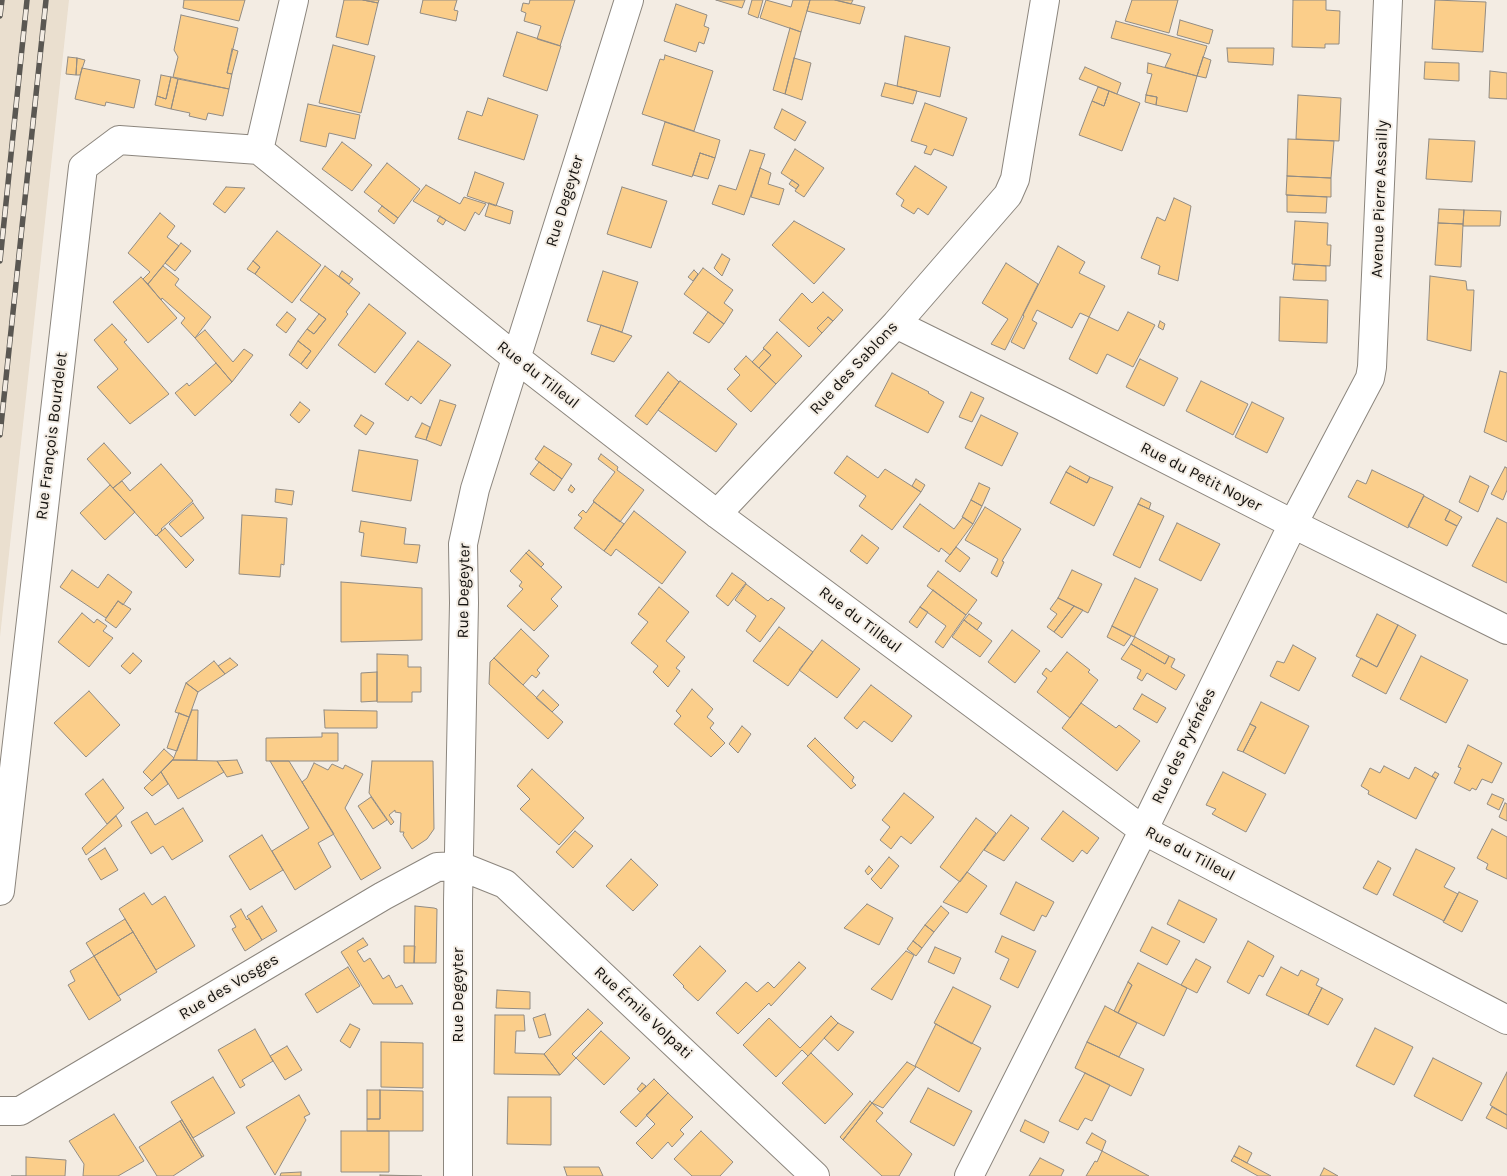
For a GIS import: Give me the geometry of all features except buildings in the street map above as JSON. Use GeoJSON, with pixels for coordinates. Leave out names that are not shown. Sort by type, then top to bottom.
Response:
{"type":"FeatureCollection","features":[{"type":"Feature","properties":{"kind":"street"},"geometry":{"type":"LineString","coordinates":[[259,150],[294,0]]}},
{"type":"Feature","properties":{"kind":"street","name":"Rue Degeyter"},"geometry":{"type":"LineString","coordinates":[[458,1176],[458,911],[464,603],[463,544],[475,489],[629,0]]}},
{"type":"Feature","properties":{"kind":"street","name":"Rue des Sablons"},"geometry":{"type":"LineString","coordinates":[[717,514],[896,324],[1008,195],[1014,179],[1045,0]]}},
{"type":"Feature","properties":{"kind":"street","name":"Avenue Pierre Assailly"},"geometry":{"type":"LineString","coordinates":[[1360,396],[1370,378],[1372,367],[1388,0]]}},
{"type":"Feature","properties":{"kind":"street","name":"Rue François Bourdelet"},"geometry":{"type":"LineString","coordinates":[[0,891],[83,167],[119,140],[259,150]]}},
{"type":"Feature","properties":{"kind":"street","name":"Rue du Tilleul"},"geometry":{"type":"LineString","coordinates":[[259,150],[516,358],[717,514],[1143,830],[1507,1020]]}},
{"type":"Feature","properties":{"kind":"street","name":"Rue du Petit Noyer"},"geometry":{"type":"LineString","coordinates":[[896,324],[1507,630]]}},
{"type":"Feature","properties":{"kind":"street","name":"Rue des Pyrénées"},"geometry":{"type":"LineString","coordinates":[[968,1176],[1143,830],[1293,524],[1360,396]]}},
{"type":"Feature","properties":{"kind":"street","name":"Rue des Vosges"},"geometry":{"type":"LineString","coordinates":[[0,1111],[20,1111],[383,896],[438,867],[460,866]]}},
{"type":"Feature","properties":{"kind":"street","name":"Rue Émile Volpati"},"geometry":{"type":"LineString","coordinates":[[460,866],[505,884],[815,1176]]}},
{"type":"Feature","properties":{"kind":"shaded area"},"geometry":{"type":"Polygon","coordinates":[[[0,0],[69,0],[0,637],[0,0]]]}},
{"type":"Feature","properties":{"kind":"railway"},"geometry":{"type":"LineString","coordinates":[[0,16],[2,0]]}},
{"type":"Feature","properties":{"kind":"railway"},"geometry":{"type":"LineString","coordinates":[[0,261],[27,0]]}},
{"type":"Feature","properties":{"kind":"railway"},"geometry":{"type":"LineString","coordinates":[[0,435],[46,0]]}}]}
